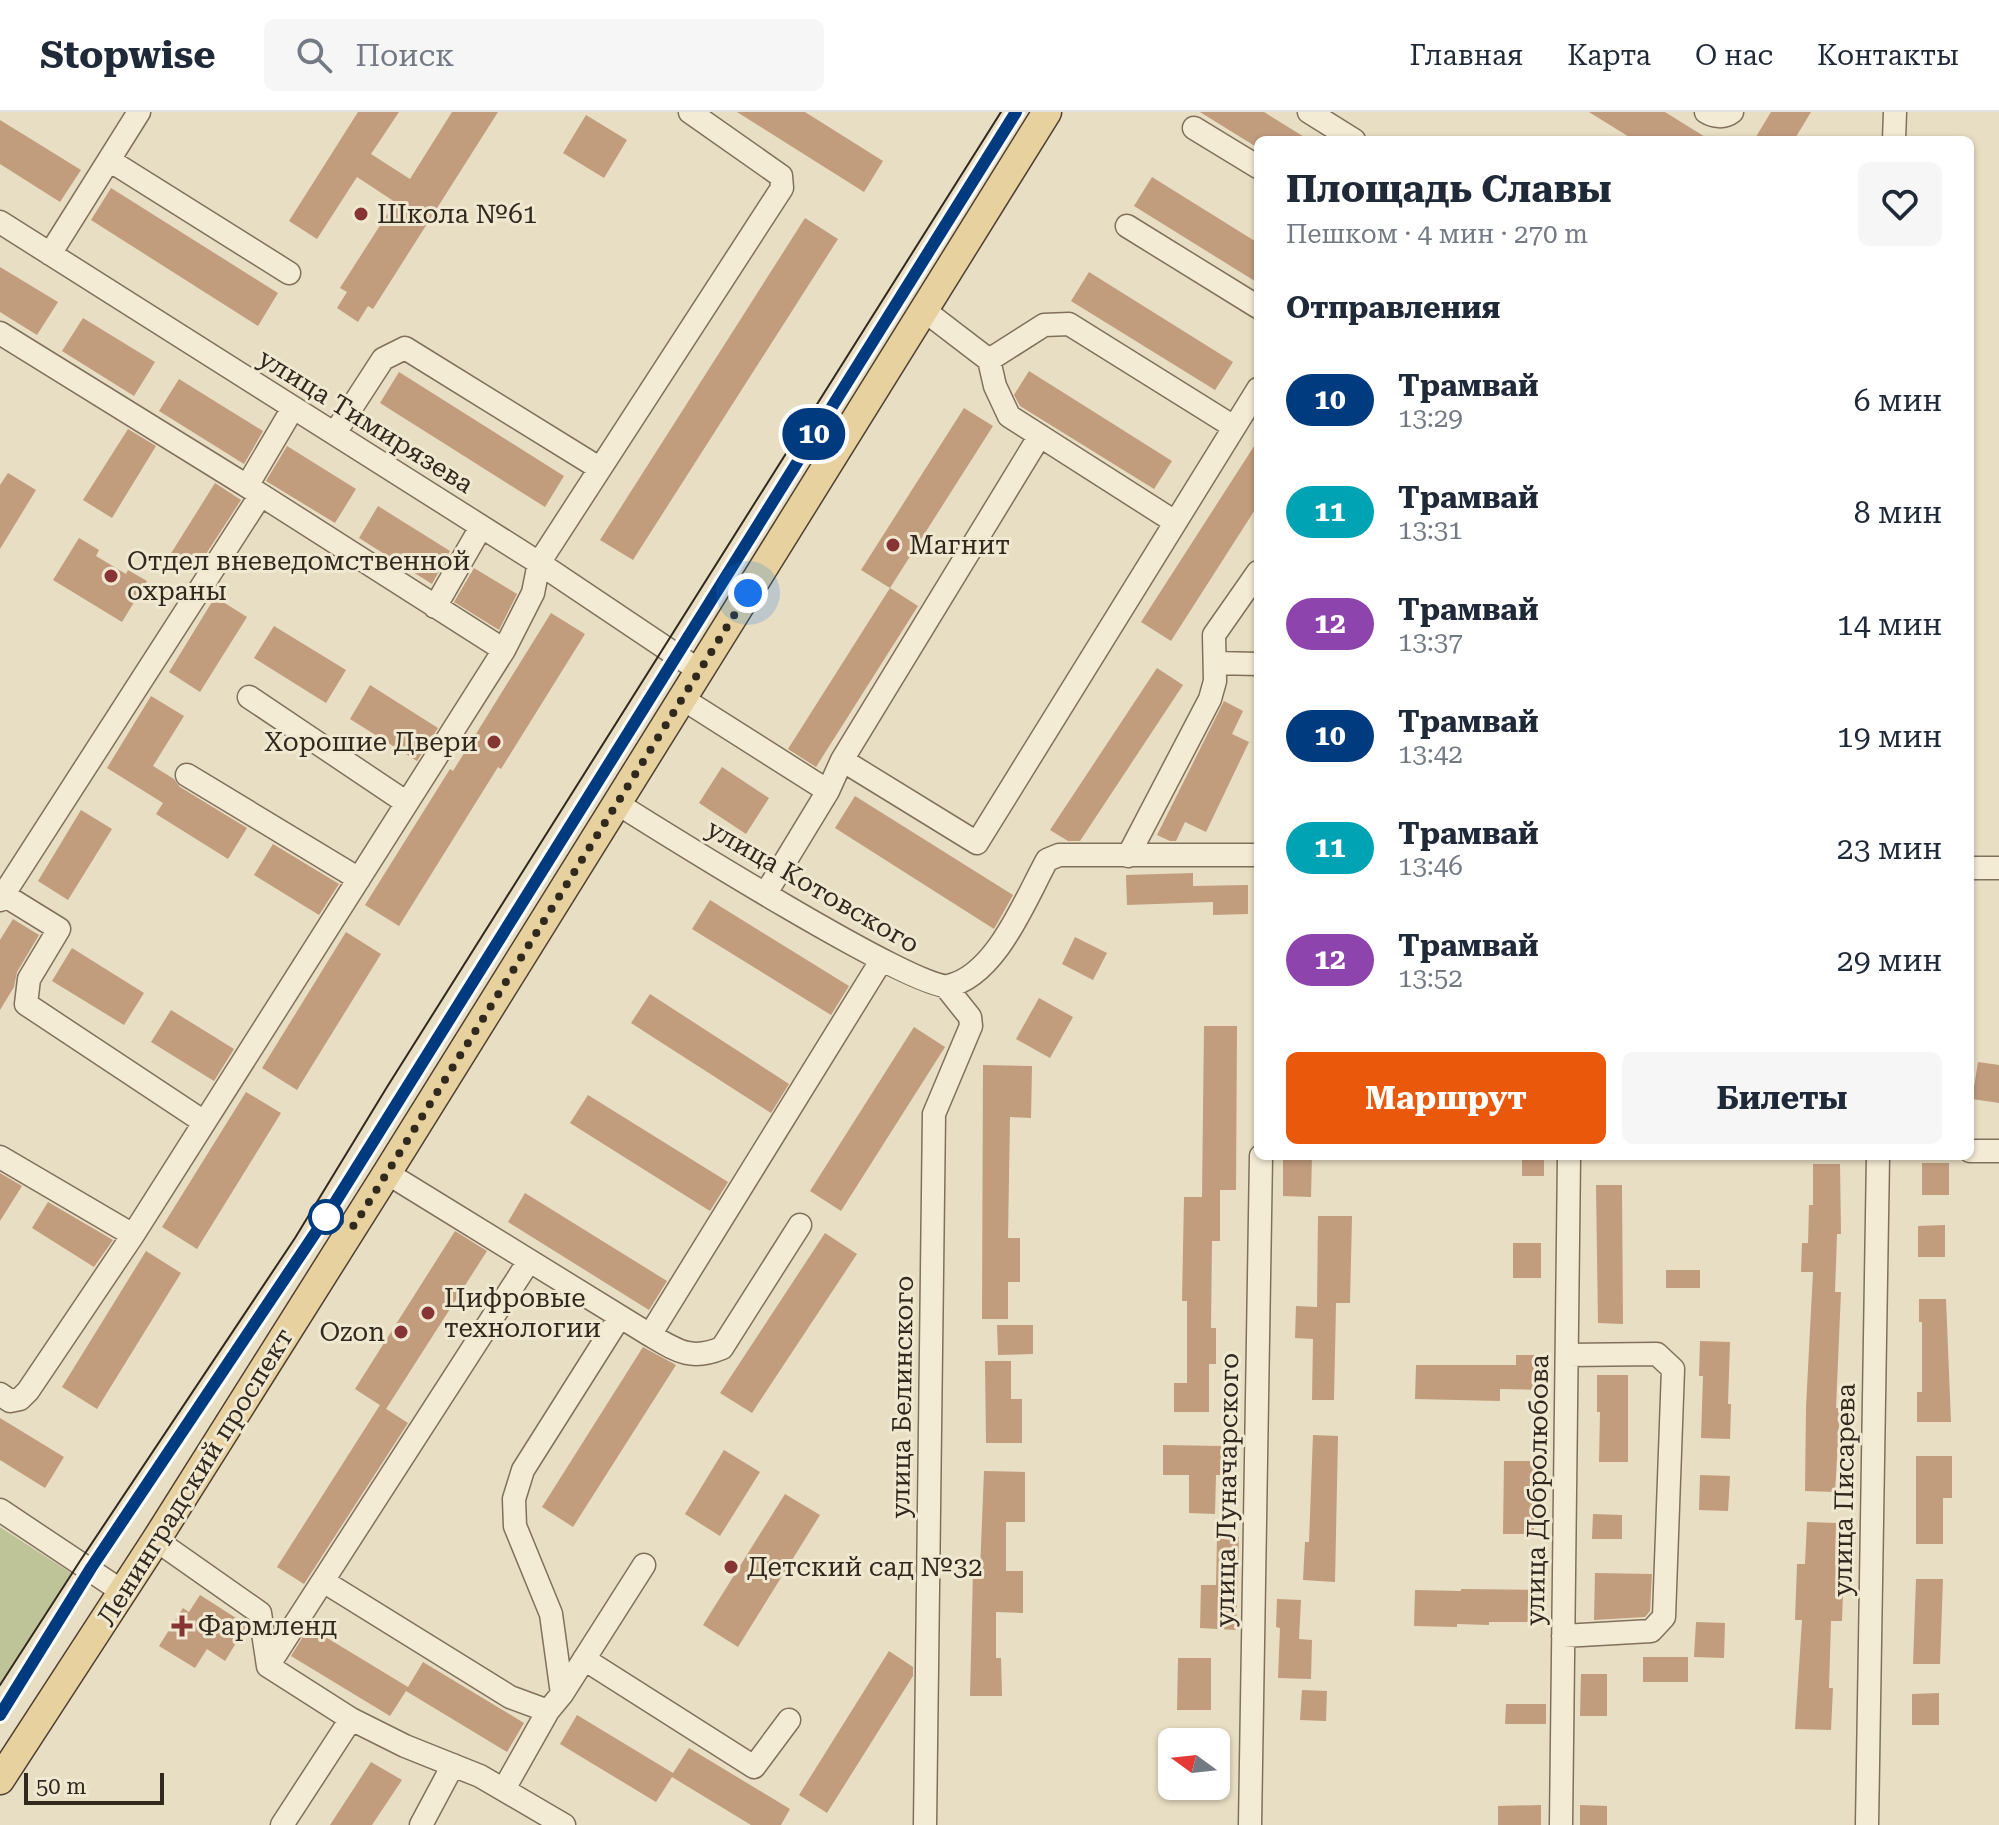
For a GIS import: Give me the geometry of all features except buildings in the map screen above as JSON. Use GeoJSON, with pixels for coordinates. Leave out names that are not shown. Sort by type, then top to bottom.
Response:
{"type":"FeatureCollection","features":[{"type":"Feature","properties":{"kind":"main road","name":"Ленинградский проспект"},"geometry":{"type":"LineString","coordinates":[[0,1780],[123,1592],[387,1173],[1047,112]]}},
{"type":"Feature","properties":{"kind":"street"},"geometry":{"type":"LineString","coordinates":[[50,254],[139,112]]}},
{"type":"Feature","properties":{"kind":"street"},"geometry":{"type":"LineString","coordinates":[[0,1394],[10,1401],[20,1399],[28,1391],[133,1235],[504,650],[533,593],[539,563],[782,188],[781,176],[690,112]]}},
{"type":"Feature","properties":{"kind":"street"},"geometry":{"type":"LineString","coordinates":[[1309,112],[1348,136]]}},
{"type":"Feature","properties":{"kind":"street"},"geometry":{"type":"LineString","coordinates":[[1706,112],[1713,116],[1732,112]]}},
{"type":"Feature","properties":{"kind":"street"},"geometry":{"type":"LineString","coordinates":[[1894,136],[1895,112]]}},
{"type":"Feature","properties":{"kind":"street"},"geometry":{"type":"LineString","coordinates":[[1194,128],[1254,165]]}},
{"type":"Feature","properties":{"kind":"street"},"geometry":{"type":"LineString","coordinates":[[109,160],[289,273]]}},
{"type":"Feature","properties":{"kind":"street","name":"улица Тимирязева"},"geometry":{"type":"LineString","coordinates":[[0,222],[539,563],[700,671]]}},
{"type":"Feature","properties":{"kind":"street"},"geometry":{"type":"LineString","coordinates":[[1127,226],[1254,305]]}},
{"type":"Feature","properties":{"kind":"street"},"geometry":{"type":"LineString","coordinates":[[925,311],[989,360],[995,386],[1009,416],[1175,522]]}},
{"type":"Feature","properties":{"kind":"street"},"geometry":{"type":"LineString","coordinates":[[989,360],[1044,325],[1069,324],[1234,427]]}},
{"type":"Feature","properties":{"kind":"street"},"geometry":{"type":"LineString","coordinates":[[0,333],[504,650]]}},
{"type":"Feature","properties":{"kind":"street"},"geometry":{"type":"LineString","coordinates":[[335,433],[383,359],[405,348],[599,468]]}},
{"type":"Feature","properties":{"kind":"street"},"geometry":{"type":"LineString","coordinates":[[842,760],[977,843],[1254,395]]}},
{"type":"Feature","properties":{"kind":"street"},"geometry":{"type":"LineString","coordinates":[[204,1122],[26,1004],[29,979],[59,929],[2,897],[253,491],[293,408]]}},
{"type":"Feature","properties":{"kind":"street"},"geometry":{"type":"LineString","coordinates":[[766,893],[828,791],[842,760],[1039,437]]}},
{"type":"Feature","properties":{"kind":"street"},"geometry":{"type":"LineString","coordinates":[[435,607],[481,527]]}},
{"type":"Feature","properties":{"kind":"street"},"geometry":{"type":"LineString","coordinates":[[1128,856],[1210,699],[1215,681],[1214,635],[1254,578]]}},
{"type":"Feature","properties":{"kind":"street"},"geometry":{"type":"LineString","coordinates":[[1215,663],[1254,664]]}},
{"type":"Feature","properties":{"kind":"street"},"geometry":{"type":"LineString","coordinates":[[249,697],[407,803]]}},
{"type":"Feature","properties":{"kind":"street"},"geometry":{"type":"LineString","coordinates":[[683,699],[828,791]]}},
{"type":"Feature","properties":{"kind":"street"},"geometry":{"type":"LineString","coordinates":[[187,775],[359,879]]}},
{"type":"Feature","properties":{"kind":"street","name":"улица Котовского"},"geometry":{"type":"LineString","coordinates":[[618,804],[881,961],[930,984],[946,987]]}},
{"type":"Feature","properties":{"kind":"street"},"geometry":{"type":"LineString","coordinates":[[946,987],[970,977],[994,955],[1047,860],[1059,855],[1254,855]]}},
{"type":"Feature","properties":{"kind":"street"},"geometry":{"type":"LineString","coordinates":[[1974,868],[1999,868]]}},
{"type":"Feature","properties":{"kind":"street"},"geometry":{"type":"LineString","coordinates":[[650,1335],[881,961]]}},
{"type":"Feature","properties":{"kind":"street","name":"улица Белинского"},"geometry":{"type":"LineString","coordinates":[[925,1825],[934,1114],[971,1026],[970,1017],[946,987]]}},
{"type":"Feature","properties":{"kind":"street"},"geometry":{"type":"LineString","coordinates":[[1974,1151],[1999,1151]]}},
{"type":"Feature","properties":{"kind":"street"},"geometry":{"type":"LineString","coordinates":[[0,1157],[133,1235]]}},
{"type":"Feature","properties":{"kind":"street","name":"улица Луначарского"},"geometry":{"type":"LineString","coordinates":[[1250,1825],[1261,1160]]}},
{"type":"Feature","properties":{"kind":"street","name":"улица Добролюбова"},"geometry":{"type":"LineString","coordinates":[[1561,1825],[1569,1160]]}},
{"type":"Feature","properties":{"kind":"street","name":"улица Писарева"},"geometry":{"type":"LineString","coordinates":[[1867,1825],[1878,1160]]}},
{"type":"Feature","properties":{"kind":"street"},"geometry":{"type":"LineString","coordinates":[[387,1173],[619,1318],[677,1351],[704,1355],[722,1348],[800,1225]]}},
{"type":"Feature","properties":{"kind":"street"},"geometry":{"type":"LineString","coordinates":[[268,1666],[529,1261]]}},
{"type":"Feature","properties":{"kind":"street"},"geometry":{"type":"LineString","coordinates":[[555,1702],[551,1614],[515,1526],[514,1499],[523,1470],[619,1318]]}},
{"type":"Feature","properties":{"kind":"street"},"geometry":{"type":"LineString","coordinates":[[1563,1636],[1651,1631],[1664,1617],[1673,1369],[1657,1354],[1567,1355]]}},
{"type":"Feature","properties":{"kind":"street"},"geometry":{"type":"LineString","coordinates":[[0,1510],[123,1592]]}},
{"type":"Feature","properties":{"kind":"street"},"geometry":{"type":"LineString","coordinates":[[156,1540],[260,1613],[268,1666],[351,1719],[405,1746],[480,1776],[564,1825]]}},
{"type":"Feature","properties":{"kind":"street"},"geometry":{"type":"LineString","coordinates":[[504,1789],[555,1702],[644,1565]]}},
{"type":"Feature","properties":{"kind":"street"},"geometry":{"type":"LineString","coordinates":[[323,1581],[510,1697],[555,1702]]}},
{"type":"Feature","properties":{"kind":"street"},"geometry":{"type":"LineString","coordinates":[[584,1659],[754,1767],[789,1720]]}},
{"type":"Feature","properties":{"kind":"street"},"geometry":{"type":"LineString","coordinates":[[282,1825],[351,1719]]}},
{"type":"Feature","properties":{"kind":"street"},"geometry":{"type":"LineString","coordinates":[[421,1825],[453,1765]]}},
{"type":"Feature","properties":{"kind":"green space"},"geometry":{"type":"Polygon","coordinates":[[[0,1527],[71,1573],[0,1685],[0,1527]]]}},
{"type":"Feature","properties":{"kind":"tram line"},"geometry":{"type":"LineString","coordinates":[[0,1685],[295,1238],[1001,112]]}},
{"type":"Feature","properties":{"kind":"tram line"},"geometry":{"type":"LineString","coordinates":[[0,1715],[91,1568],[326,1217],[1016,112]]}},
{"type":"Feature","properties":{"kind":"tram line","name":"10"},"geometry":{"type":"LineString","coordinates":[[0,1715],[91,1568],[326,1217],[1016,112]]}},
{"type":"Feature","properties":{"kind":"place","name":"Школа №61"},"geometry":{"type":"Point","coordinates":[361,214]}},
{"type":"Feature","properties":{"kind":"place","name":"Магнит"},"geometry":{"type":"Point","coordinates":[893,545]}},
{"type":"Feature","properties":{"kind":"place","name":"Отдел вневедомственной охраны"},"geometry":{"type":"Point","coordinates":[111,576]}},
{"type":"Feature","properties":{"kind":"place","name":"Хорошие Двери"},"geometry":{"type":"Point","coordinates":[494,742]}},
{"type":"Feature","properties":{"kind":"place","name":"Цифровые технологии"},"geometry":{"type":"Point","coordinates":[428,1313]}},
{"type":"Feature","properties":{"kind":"place","name":"Ozon"},"geometry":{"type":"Point","coordinates":[401,1332]}},
{"type":"Feature","properties":{"kind":"place","name":"Детский сад №32"},"geometry":{"type":"Point","coordinates":[731,1567]}},
{"type":"Feature","properties":{"kind":"place","name":"Фармленд"},"geometry":{"type":"Point","coordinates":[182,1626]}},
{"type":"Feature","properties":{"kind":"route"},"geometry":{"type":"LineString","coordinates":[[326,1217],[354,1226],[748,593]]}}]}
